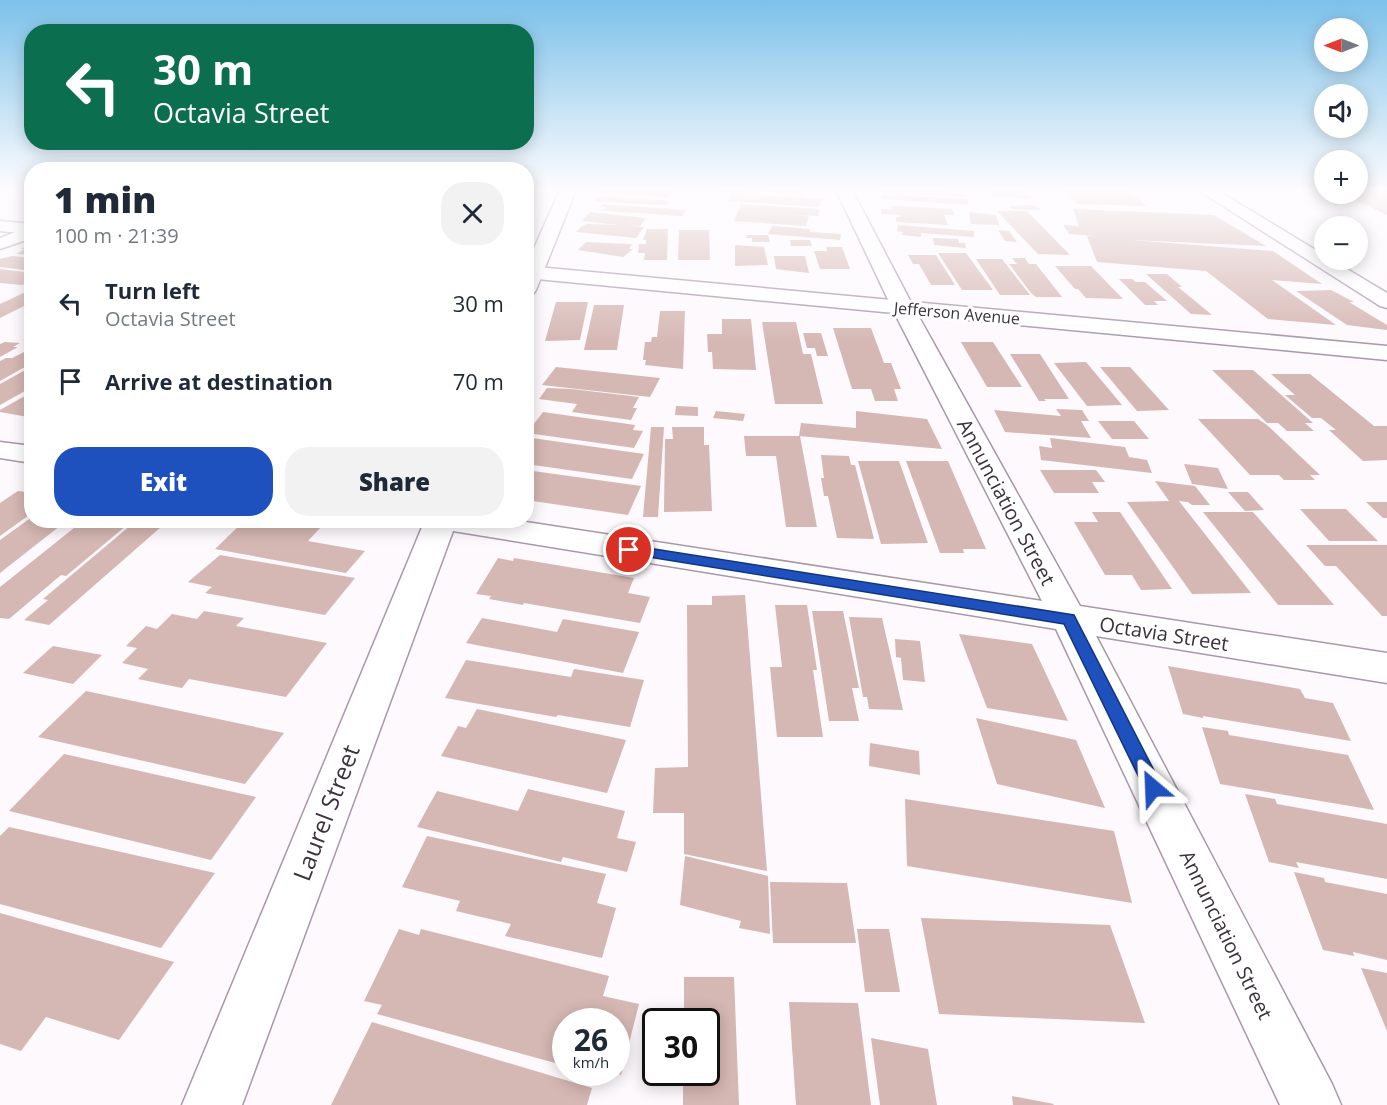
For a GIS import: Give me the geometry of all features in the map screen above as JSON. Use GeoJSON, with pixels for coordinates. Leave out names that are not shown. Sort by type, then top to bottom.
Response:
{"type":"FeatureCollection","features":[{"type":"Feature","properties":{"kind":"street"},"geometry":{"type":"LineString","coordinates":[[534,267],[545,242]]}},
{"type":"Feature","properties":{"kind":"street","name":"Annunciation Street"},"geometry":{"type":"LineString","coordinates":[[870,242],[1069,619],[1311,1105]]}},
{"type":"Feature","properties":{"kind":"street"},"geometry":{"type":"LineString","coordinates":[[1289,242],[1387,302]]}},
{"type":"Feature","properties":{"kind":"street","name":"Jefferson Avenue"},"geometry":{"type":"LineString","coordinates":[[534,278],[903,308],[1387,353]]}},
{"type":"Feature","properties":{"kind":"street"},"geometry":{"type":"LineString","coordinates":[[0,450],[24,454]]}},
{"type":"Feature","properties":{"kind":"street","name":"Laurel Street"},"geometry":{"type":"LineString","coordinates":[[212,1105],[439,528]]}},
{"type":"Feature","properties":{"kind":"street","name":"Octavia Street"},"geometry":{"type":"LineString","coordinates":[[493,528],[1387,668]]}},
{"type":"Feature","properties":{"kind":"building"},"geometry":{"type":"Polygon","coordinates":[[[586,242],[632,244],[629,249],[633,249],[623,257],[578,250],[586,242]]]}},
{"type":"Feature","properties":{"kind":"building"},"geometry":{"type":"Polygon","coordinates":[[[646,242],[668,242],[667,260],[644,260],[645,253],[638,253],[639,244],[646,244],[646,242]]]}},
{"type":"Feature","properties":{"kind":"building"},"geometry":{"type":"Polygon","coordinates":[[[679,242],[709,242],[710,260],[678,260],[679,242]]]}},
{"type":"Feature","properties":{"kind":"building"},"geometry":{"type":"Polygon","coordinates":[[[790,242],[811,242],[812,246],[791,246],[790,242]]]}},
{"type":"Feature","properties":{"kind":"building"},"geometry":{"type":"Polygon","coordinates":[[[934,242],[959,242],[965,243],[966,248],[934,245],[934,242]]]}},
{"type":"Feature","properties":{"kind":"building"},"geometry":{"type":"Polygon","coordinates":[[[1026,242],[1057,242],[1070,255],[1038,254],[1026,242]]]}},
{"type":"Feature","properties":{"kind":"building"},"geometry":{"type":"Polygon","coordinates":[[[1089,242],[1151,242],[1273,251],[1322,284],[1272,280],[1336,325],[1268,319],[1206,271],[1097,262],[1089,242]]]}},
{"type":"Feature","properties":{"kind":"building"},"geometry":{"type":"Polygon","coordinates":[[[1166,242],[1259,242],[1266,246],[1166,242]]]}},
{"type":"Feature","properties":{"kind":"building"},"geometry":{"type":"Polygon","coordinates":[[[735,245],[764,247],[768,265],[735,266],[735,245]]]}},
{"type":"Feature","properties":{"kind":"building"},"geometry":{"type":"Polygon","coordinates":[[[826,247],[842,247],[850,269],[820,269],[814,251],[827,251],[826,247]]]}},
{"type":"Feature","properties":{"kind":"building"},"geometry":{"type":"Polygon","coordinates":[[[938,253],[966,253],[993,290],[962,290],[938,253]]]}},
{"type":"Feature","properties":{"kind":"building"},"geometry":{"type":"Polygon","coordinates":[[[908,255],[936,255],[955,285],[931,285],[919,264],[913,264],[908,255]]]}},
{"type":"Feature","properties":{"kind":"building"},"geometry":{"type":"Polygon","coordinates":[[[12,256],[24,257],[24,270],[0,267],[0,259],[12,256]]]}},
{"type":"Feature","properties":{"kind":"building"},"geometry":{"type":"Polygon","coordinates":[[[774,256],[805,256],[809,273],[776,269],[774,256]]]}},
{"type":"Feature","properties":{"kind":"building"},"geometry":{"type":"Polygon","coordinates":[[[1012,258],[1025,258],[1029,264],[1036,264],[1062,297],[1036,297],[1009,264],[1017,264],[1012,258]]]}},
{"type":"Feature","properties":{"kind":"building"},"geometry":{"type":"Polygon","coordinates":[[[976,259],[1002,259],[1030,295],[1000,295],[976,259]]]}},
{"type":"Feature","properties":{"kind":"building"},"geometry":{"type":"Polygon","coordinates":[[[1055,266],[1091,266],[1123,299],[1086,298],[1055,266]]]}},
{"type":"Feature","properties":{"kind":"building"},"geometry":{"type":"Polygon","coordinates":[[[0,269],[24,272],[24,284],[0,283],[0,269]]]}},
{"type":"Feature","properties":{"kind":"building"},"geometry":{"type":"Polygon","coordinates":[[[1146,274],[1167,274],[1182,287],[1178,287],[1212,315],[1191,314],[1146,274]]]}},
{"type":"Feature","properties":{"kind":"building"},"geometry":{"type":"Polygon","coordinates":[[[1119,279],[1145,282],[1167,301],[1154,301],[1158,305],[1145,305],[1119,279]]]}},
{"type":"Feature","properties":{"kind":"building"},"geometry":{"type":"Polygon","coordinates":[[[1331,290],[1354,302],[1349,302],[1387,325],[1387,330],[1347,325],[1296,291],[1331,290]]]}},
{"type":"Feature","properties":{"kind":"building"},"geometry":{"type":"Polygon","coordinates":[[[24,293],[24,306],[0,318],[0,304],[24,293]]]}},
{"type":"Feature","properties":{"kind":"building"},"geometry":{"type":"Polygon","coordinates":[[[556,302],[588,302],[580,340],[545,341],[556,302]]]}},
{"type":"Feature","properties":{"kind":"building"},"geometry":{"type":"Polygon","coordinates":[[[594,305],[624,305],[617,350],[584,350],[594,305]]]}},
{"type":"Feature","properties":{"kind":"building"},"geometry":{"type":"Polygon","coordinates":[[[660,311],[685,311],[683,369],[645,365],[646,360],[643,360],[645,342],[651,342],[652,337],[657,337],[660,311]]]}},
{"type":"Feature","properties":{"kind":"building"},"geometry":{"type":"Polygon","coordinates":[[[722,319],[751,319],[756,370],[713,369],[712,352],[708,352],[707,334],[722,334],[722,319]]]}},
{"type":"Feature","properties":{"kind":"building"},"geometry":{"type":"Polygon","coordinates":[[[762,322],[796,322],[803,354],[811,354],[823,404],[775,404],[762,322]]]}},
{"type":"Feature","properties":{"kind":"building"},"geometry":{"type":"Polygon","coordinates":[[[833,328],[871,328],[884,363],[891,363],[901,389],[894,389],[898,401],[875,401],[871,389],[852,389],[833,328]]]}},
{"type":"Feature","properties":{"kind":"building"},"geometry":{"type":"Polygon","coordinates":[[[803,333],[821,333],[828,356],[817,356],[815,348],[807,348],[803,333]]]}},
{"type":"Feature","properties":{"kind":"building"},"geometry":{"type":"Polygon","coordinates":[[[961,342],[993,342],[1022,387],[987,387],[961,342]]]}},
{"type":"Feature","properties":{"kind":"building"},"geometry":{"type":"Polygon","coordinates":[[[20,343],[13,347],[18,347],[0,357],[0,344],[20,343]]]}},
{"type":"Feature","properties":{"kind":"building"},"geometry":{"type":"Polygon","coordinates":[[[24,352],[24,368],[0,381],[0,361],[24,352]]]}},
{"type":"Feature","properties":{"kind":"building"},"geometry":{"type":"Polygon","coordinates":[[[1010,354],[1040,354],[1069,399],[1039,401],[1010,354]]]}},
{"type":"Feature","properties":{"kind":"building"},"geometry":{"type":"Polygon","coordinates":[[[1086,362],[1122,405],[1087,406],[1054,363],[1086,362]]]}},
{"type":"Feature","properties":{"kind":"building"},"geometry":{"type":"Polygon","coordinates":[[[556,367],[660,378],[650,397],[542,385],[556,367]]]}},
{"type":"Feature","properties":{"kind":"building"},"geometry":{"type":"Polygon","coordinates":[[[1100,367],[1130,367],[1169,410],[1137,411],[1100,367]]]}},
{"type":"Feature","properties":{"kind":"building"},"geometry":{"type":"Polygon","coordinates":[[[1212,370],[1253,370],[1313,423],[1305,423],[1314,431],[1287,431],[1278,423],[1267,423],[1212,370]]]}},
{"type":"Feature","properties":{"kind":"building"},"geometry":{"type":"Polygon","coordinates":[[[24,371],[24,392],[0,405],[0,384],[24,371]]]}},
{"type":"Feature","properties":{"kind":"building"},"geometry":{"type":"Polygon","coordinates":[[[1271,374],[1310,374],[1374,426],[1387,426],[1387,460],[1363,461],[1329,430],[1336,430],[1321,418],[1312,418],[1285,395],[1295,395],[1271,374]]]}},
{"type":"Feature","properties":{"kind":"building"},"geometry":{"type":"Polygon","coordinates":[[[547,388],[639,397],[633,408],[637,408],[631,420],[572,412],[577,404],[539,399],[547,388]]]}},
{"type":"Feature","properties":{"kind":"building"},"geometry":{"type":"Polygon","coordinates":[[[24,396],[24,416],[0,412],[24,396]]]}},
{"type":"Feature","properties":{"kind":"building"},"geometry":{"type":"Polygon","coordinates":[[[676,406],[698,407],[698,416],[675,415],[676,406]]]}},
{"type":"Feature","properties":{"kind":"building"},"geometry":{"type":"Polygon","coordinates":[[[1056,409],[1082,410],[1089,421],[1081,421],[1091,438],[1005,432],[994,410],[1061,416],[1056,409]]]}},
{"type":"Feature","properties":{"kind":"building"},"geometry":{"type":"Polygon","coordinates":[[[716,411],[745,414],[743,421],[713,418],[716,411]]]}},
{"type":"Feature","properties":{"kind":"building"},"geometry":{"type":"Polygon","coordinates":[[[856,411],[927,419],[942,449],[799,436],[801,423],[856,428],[856,411]]]}},
{"type":"Feature","properties":{"kind":"building"},"geometry":{"type":"Polygon","coordinates":[[[543,412],[635,425],[633,430],[643,431],[634,448],[534,434],[534,424],[543,412]]]}},
{"type":"Feature","properties":{"kind":"building"},"geometry":{"type":"Polygon","coordinates":[[[1198,419],[1258,419],[1320,475],[1310,475],[1315,480],[1284,480],[1279,475],[1250,475],[1198,419]]]}},
{"type":"Feature","properties":{"kind":"building"},"geometry":{"type":"Polygon","coordinates":[[[1098,421],[1134,421],[1149,439],[1112,439],[1098,421]]]}},
{"type":"Feature","properties":{"kind":"building"},"geometry":{"type":"Polygon","coordinates":[[[651,427],[664,427],[658,517],[643,517],[651,427]]]}},
{"type":"Feature","properties":{"kind":"building"},"geometry":{"type":"Polygon","coordinates":[[[672,427],[704,427],[704,445],[709,445],[712,511],[664,512],[665,439],[673,439],[672,427]]]}},
{"type":"Feature","properties":{"kind":"building"},"geometry":{"type":"Polygon","coordinates":[[[744,436],[800,436],[817,527],[786,527],[776,456],[746,456],[744,436]]]}},
{"type":"Feature","properties":{"kind":"building"},"geometry":{"type":"Polygon","coordinates":[[[534,438],[644,454],[632,479],[534,465],[534,438]]]}},
{"type":"Feature","properties":{"kind":"building"},"geometry":{"type":"Polygon","coordinates":[[[1050,438],[1125,447],[1129,457],[1147,460],[1152,473],[1041,460],[1039,446],[1052,448],[1050,438]]]}},
{"type":"Feature","properties":{"kind":"building"},"geometry":{"type":"Polygon","coordinates":[[[821,455],[849,456],[851,465],[855,465],[874,539],[837,538],[828,496],[824,496],[821,455]]]}},
{"type":"Feature","properties":{"kind":"building"},"geometry":{"type":"Polygon","coordinates":[[[858,461],[899,461],[928,543],[881,544],[858,461]]]}},
{"type":"Feature","properties":{"kind":"building"},"geometry":{"type":"Polygon","coordinates":[[[906,461],[948,461],[986,549],[963,549],[964,553],[940,553],[906,461]]]}},
{"type":"Feature","properties":{"kind":"building"},"geometry":{"type":"Polygon","coordinates":[[[1184,464],[1218,468],[1228,489],[1192,484],[1184,464]]]}},
{"type":"Feature","properties":{"kind":"building"},"geometry":{"type":"Polygon","coordinates":[[[1040,470],[1096,470],[1105,482],[1092,482],[1099,493],[1054,493],[1040,470]]]}},
{"type":"Feature","properties":{"kind":"building"},"geometry":{"type":"Polygon","coordinates":[[[534,471],[641,486],[628,515],[534,501],[534,471]]]}},
{"type":"Feature","properties":{"kind":"building"},"geometry":{"type":"Polygon","coordinates":[[[1155,481],[1195,486],[1210,505],[1192,505],[1179,501],[1251,593],[1192,594],[1127,502],[1169,501],[1155,481]]]}},
{"type":"Feature","properties":{"kind":"building"},"geometry":{"type":"Polygon","coordinates":[[[18,491],[24,492],[24,519],[0,536],[0,503],[18,491]]]}},
{"type":"Feature","properties":{"kind":"building"},"geometry":{"type":"Polygon","coordinates":[[[1228,492],[1248,492],[1264,510],[1245,511],[1228,492]]]}},
{"type":"Feature","properties":{"kind":"building"},"geometry":{"type":"Polygon","coordinates":[[[1366,502],[1387,502],[1387,518],[1383,518],[1366,502]]]}},
{"type":"Feature","properties":{"kind":"building"},"geometry":{"type":"Polygon","coordinates":[[[1300,509],[1346,509],[1378,541],[1329,541],[1300,509]]]}},
{"type":"Feature","properties":{"kind":"building"},"geometry":{"type":"Polygon","coordinates":[[[1092,512],[1120,512],[1172,589],[1141,590],[1132,575],[1105,575],[1074,522],[1098,522],[1092,512]]]}},
{"type":"Feature","properties":{"kind":"building"},"geometry":{"type":"Polygon","coordinates":[[[1203,512],[1253,512],[1334,605],[1278,605],[1203,512]]]}},
{"type":"Feature","properties":{"kind":"building"},"geometry":{"type":"Polygon","coordinates":[[[24,523],[24,528],[57,528],[0,573],[0,540],[24,523]]]}},
{"type":"Feature","properties":{"kind":"building"},"geometry":{"type":"Polygon","coordinates":[[[74,528],[123,528],[66,576],[61,575],[9,619],[0,618],[0,587],[74,528]]]}},
{"type":"Feature","properties":{"kind":"building"},"geometry":{"type":"Polygon","coordinates":[[[127,528],[160,528],[49,625],[24,620],[48,600],[43,599],[127,528]]]}},
{"type":"Feature","properties":{"kind":"building"},"geometry":{"type":"Polygon","coordinates":[[[237,528],[320,528],[308,541],[365,551],[346,573],[215,549],[237,528]]]}},
{"type":"Feature","properties":{"kind":"building"},"geometry":{"type":"Polygon","coordinates":[[[1306,545],[1387,545],[1387,616],[1382,616],[1336,566],[1325,566],[1306,545]]]}},
{"type":"Feature","properties":{"kind":"building"},"geometry":{"type":"Polygon","coordinates":[[[220,555],[355,578],[325,615],[205,593],[212,587],[188,582],[220,555]]]}},
{"type":"Feature","properties":{"kind":"building"},"geometry":{"type":"Polygon","coordinates":[[[498,558],[513,561],[514,558],[634,578],[628,593],[650,597],[640,623],[489,599],[491,596],[476,594],[498,558]]]}},
{"type":"Feature","properties":{"kind":"building"},"geometry":{"type":"Polygon","coordinates":[[[745,595],[767,871],[684,854],[684,813],[653,813],[655,768],[688,767],[687,605],[712,605],[712,596],[745,595]]]}},
{"type":"Feature","properties":{"kind":"building"},"geometry":{"type":"Polygon","coordinates":[[[775,605],[807,605],[817,670],[813,670],[823,737],[777,737],[770,667],[782,667],[775,605]]]}},
{"type":"Feature","properties":{"kind":"building"},"geometry":{"type":"Polygon","coordinates":[[[204,611],[244,618],[236,626],[327,643],[286,697],[189,679],[182,688],[138,679],[148,669],[122,663],[137,648],[126,646],[146,626],[157,629],[172,614],[197,619],[204,611]]]}},
{"type":"Feature","properties":{"kind":"building"},"geometry":{"type":"Polygon","coordinates":[[[812,611],[843,611],[859,688],[852,688],[859,721],[829,721],[812,611]]]}},
{"type":"Feature","properties":{"kind":"building"},"geometry":{"type":"Polygon","coordinates":[[[849,617],[882,618],[903,710],[869,709],[867,697],[863,697],[849,617]]]}},
{"type":"Feature","properties":{"kind":"building"},"geometry":{"type":"Polygon","coordinates":[[[482,618],[557,632],[563,619],[639,632],[623,673],[466,643],[482,618]]]}},
{"type":"Feature","properties":{"kind":"building"},"geometry":{"type":"Polygon","coordinates":[[[959,634],[1032,644],[1068,721],[987,708],[959,634]]]}},
{"type":"Feature","properties":{"kind":"building"},"geometry":{"type":"Polygon","coordinates":[[[895,639],[920,641],[925,682],[903,680],[901,658],[896,657],[895,639]]]}},
{"type":"Feature","properties":{"kind":"building"},"geometry":{"type":"Polygon","coordinates":[[[53,646],[102,655],[73,684],[23,673],[53,646]]]}},
{"type":"Feature","properties":{"kind":"building"},"geometry":{"type":"Polygon","coordinates":[[[466,660],[571,677],[574,669],[644,680],[630,727],[445,698],[466,660]]]}},
{"type":"Feature","properties":{"kind":"building"},"geometry":{"type":"Polygon","coordinates":[[[1168,666],[1300,689],[1305,698],[1333,703],[1351,741],[1183,714],[1168,666]]]}},
{"type":"Feature","properties":{"kind":"building"},"geometry":{"type":"Polygon","coordinates":[[[86,691],[284,733],[245,784],[38,737],[86,691]]]}},
{"type":"Feature","properties":{"kind":"building"},"geometry":{"type":"Polygon","coordinates":[[[477,709],[626,740],[607,793],[441,756],[458,726],[466,728],[477,709]]]}},
{"type":"Feature","properties":{"kind":"building"},"geometry":{"type":"Polygon","coordinates":[[[976,718],[1076,740],[1105,808],[997,784],[976,718]]]}},
{"type":"Feature","properties":{"kind":"building"},"geometry":{"type":"Polygon","coordinates":[[[1202,727],[1228,731],[1229,735],[1348,755],[1374,810],[1220,784],[1202,727]]]}},
{"type":"Feature","properties":{"kind":"building"},"geometry":{"type":"Polygon","coordinates":[[[870,743],[919,751],[920,775],[869,766],[870,743]]]}},
{"type":"Feature","properties":{"kind":"building"},"geometry":{"type":"Polygon","coordinates":[[[64,754],[256,797],[211,860],[9,811],[64,754]]]}},
{"type":"Feature","properties":{"kind":"building"},"geometry":{"type":"Polygon","coordinates":[[[528,789],[625,811],[617,838],[636,842],[627,872],[563,857],[561,862],[417,827],[437,791],[518,811],[528,789]]]}},
{"type":"Feature","properties":{"kind":"building"},"geometry":{"type":"Polygon","coordinates":[[[1245,794],[1275,799],[1277,804],[1387,824],[1387,879],[1296,862],[1299,868],[1269,862],[1245,794]]]}},
{"type":"Feature","properties":{"kind":"building"},"geometry":{"type":"Polygon","coordinates":[[[905,799],[1114,831],[1132,903],[907,866],[905,799]]]}},
{"type":"Feature","properties":{"kind":"building"},"geometry":{"type":"Polygon","coordinates":[[[9,827],[215,873],[161,948],[0,904],[0,836],[9,827]]]}},
{"type":"Feature","properties":{"kind":"building"},"geometry":{"type":"Polygon","coordinates":[[[427,836],[606,874],[597,903],[616,908],[602,958],[505,936],[511,924],[456,911],[460,901],[402,887],[427,836]]]}},
{"type":"Feature","properties":{"kind":"building"},"geometry":{"type":"Polygon","coordinates":[[[685,856],[768,876],[770,934],[739,928],[741,921],[680,905],[685,856]]]}},
{"type":"Feature","properties":{"kind":"building"},"geometry":{"type":"Polygon","coordinates":[[[1294,872],[1324,878],[1325,882],[1387,894],[1387,960],[1353,952],[1354,956],[1323,950],[1294,872]]]}},
{"type":"Feature","properties":{"kind":"building"},"geometry":{"type":"Polygon","coordinates":[[[770,882],[847,883],[856,943],[773,943],[770,882]]]}},
{"type":"Feature","properties":{"kind":"building"},"geometry":{"type":"Polygon","coordinates":[[[0,913],[174,962],[119,1040],[46,1017],[21,1051],[0,1044],[0,913]]]}},
{"type":"Feature","properties":{"kind":"building"},"geometry":{"type":"Polygon","coordinates":[[[921,918],[1110,925],[1145,1023],[939,1014],[921,918]]]}},
{"type":"Feature","properties":{"kind":"building"},"geometry":{"type":"Polygon","coordinates":[[[399,929],[419,935],[421,929],[609,976],[603,996],[639,1004],[630,1040],[630,1008],[552,1008],[552,1062],[377,1014],[382,1005],[364,1001],[399,929]]]}},
{"type":"Feature","properties":{"kind":"building"},"geometry":{"type":"Polygon","coordinates":[[[857,929],[889,929],[900,992],[865,992],[857,929]]]}},
{"type":"Feature","properties":{"kind":"building"},"geometry":{"type":"Polygon","coordinates":[[[1361,968],[1387,973],[1387,1031],[1361,968]]]}},
{"type":"Feature","properties":{"kind":"building"},"geometry":{"type":"Polygon","coordinates":[[[684,977],[734,977],[739,1105],[683,1105],[683,1086],[720,1086],[720,1008],[684,1008],[684,977]]]}},
{"type":"Feature","properties":{"kind":"building"},"geometry":{"type":"Polygon","coordinates":[[[789,1002],[858,1003],[871,1105],[796,1105],[789,1002]]]}},
{"type":"Feature","properties":{"kind":"building"},"geometry":{"type":"Polygon","coordinates":[[[372,1022],[552,1076],[552,1086],[592,1088],[587,1105],[331,1105],[372,1022]]]}},
{"type":"Feature","properties":{"kind":"building"},"geometry":{"type":"Polygon","coordinates":[[[871,1038],[928,1049],[937,1105],[880,1105],[871,1038]]]}},
{"type":"Feature","properties":{"kind":"building"},"geometry":{"type":"Polygon","coordinates":[[[1012,1096],[1054,1104],[1013,1105],[1012,1096]]]}},
{"type":"Feature","properties":{"kind":"route"},"geometry":{"type":"LineString","coordinates":[[629,550],[1069,619],[1153,788]]}}]}
